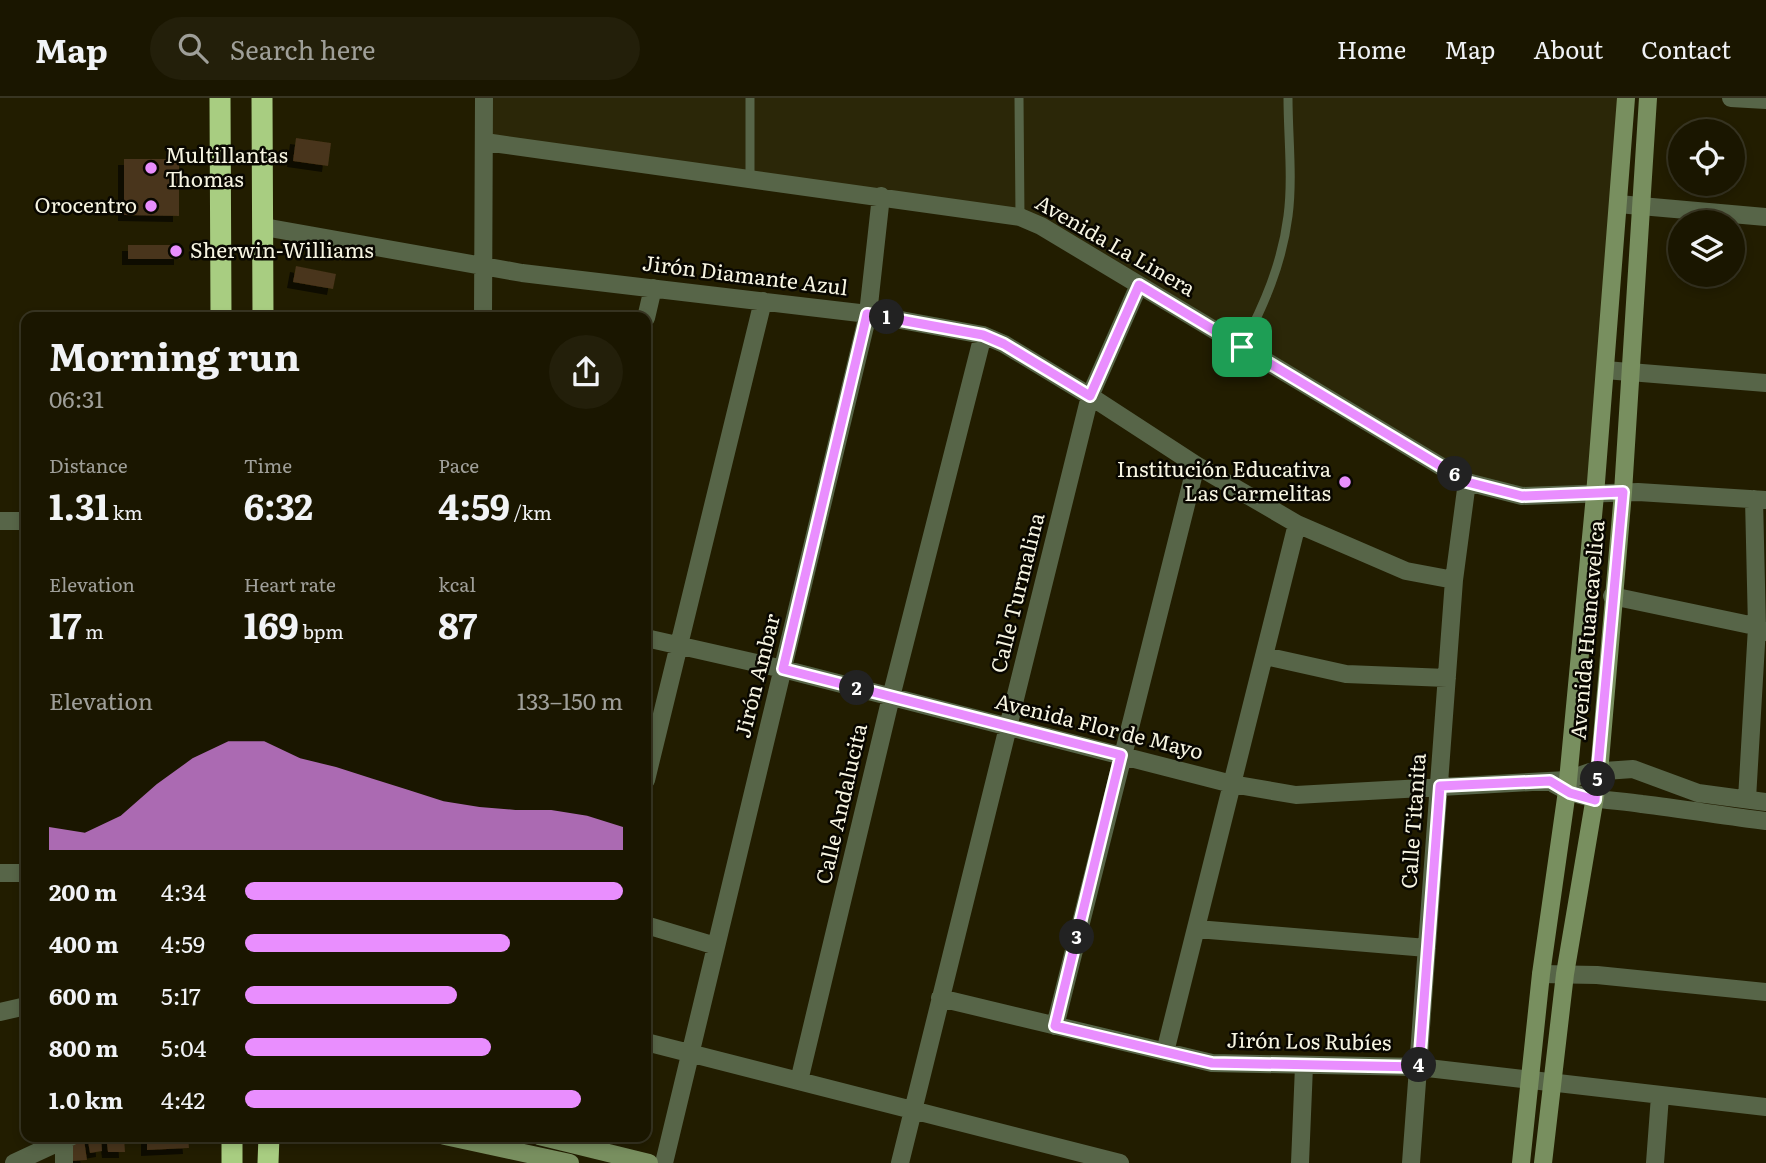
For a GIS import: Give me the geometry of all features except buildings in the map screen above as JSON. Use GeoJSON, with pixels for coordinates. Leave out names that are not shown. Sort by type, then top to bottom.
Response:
{"type":"FeatureCollection","features":[{"type":"Feature","properties":{"kind":"highway"},"geometry":{"type":"LineString","coordinates":[[220,98],[221,312]]}},
{"type":"Feature","properties":{"kind":"highway"},"geometry":{"type":"LineString","coordinates":[[262,98],[263,312]]}},
{"type":"Feature","properties":{"kind":"highway"},"geometry":{"type":"LineString","coordinates":[[232,1142],[232,1163]]}},
{"type":"Feature","properties":{"kind":"highway"},"geometry":{"type":"LineString","coordinates":[[268,1163],[269,1142]]}},
{"type":"Feature","properties":{"kind":"main road","name":"Avenida Huancavelica"},"geometry":{"type":"LineString","coordinates":[[1521,1163],[1595,495],[1626,98]]}},
{"type":"Feature","properties":{"kind":"main road","name":"Avenida Huancavelica"},"geometry":{"type":"LineString","coordinates":[[1543,1163],[1565,974],[1599,773],[1612,596],[1623,492],[1648,98]]}},
{"type":"Feature","properties":{"kind":"main road"},"geometry":{"type":"LineString","coordinates":[[473,1142],[570,1163]]}},
{"type":"Feature","properties":{"kind":"main road"},"geometry":{"type":"LineString","coordinates":[[563,1142],[649,1163]]}},
{"type":"Feature","properties":{"kind":"street"},"geometry":{"type":"LineString","coordinates":[[483,312],[484,98]]}},
{"type":"Feature","properties":{"kind":"street"},"geometry":{"type":"LineString","coordinates":[[1731,98],[1766,100]]}},
{"type":"Feature","properties":{"kind":"street","name":"Avenida La Linera"},"geometry":{"type":"LineString","coordinates":[[485,142],[1020,217],[1041,226],[1467,482],[1522,496],[1623,492],[1760,500]]}},
{"type":"Feature","properties":{"kind":"street","name":"Jirón Ambar"},"geometry":{"type":"LineString","coordinates":[[664,1163],[688,1052],[716,946],[867,314],[881,196]]}},
{"type":"Feature","properties":{"kind":"street"},"geometry":{"type":"LineString","coordinates":[[1618,204],[1766,217]]}},
{"type":"Feature","properties":{"kind":"street","name":"Jirón Diamante Azul"},"geometry":{"type":"LineString","coordinates":[[264,227],[485,264],[522,273],[867,314],[983,335],[1004,344],[1196,465],[1297,524],[1406,571],[1454,580]]}},
{"type":"Feature","properties":{"kind":"street","name":"Calle Turmalina"},"geometry":{"type":"LineString","coordinates":[[900,1163],[1090,396],[1139,285]]}},
{"type":"Feature","properties":{"kind":"street"},"geometry":{"type":"LineString","coordinates":[[647,312],[653,288]]}},
{"type":"Feature","properties":{"kind":"street"},"geometry":{"type":"LineString","coordinates":[[651,759],[763,301]]}},
{"type":"Feature","properties":{"kind":"street","name":"Calle Andalucita"},"geometry":{"type":"LineString","coordinates":[[799,1081],[891,697],[983,335]]}},
{"type":"Feature","properties":{"kind":"street"},"geometry":{"type":"LineString","coordinates":[[1605,370],[1766,383]]}},
{"type":"Feature","properties":{"kind":"street"},"geometry":{"type":"LineString","coordinates":[[1055,1026],[1196,465]]}},
{"type":"Feature","properties":{"kind":"street","name":"Calle Titanita"},"geometry":{"type":"LineString","coordinates":[[1411,1163],[1454,580],[1467,482]]}},
{"type":"Feature","properties":{"kind":"street"},"geometry":{"type":"LineString","coordinates":[[1747,799],[1762,630],[1760,500]]}},
{"type":"Feature","properties":{"kind":"street"},"geometry":{"type":"LineString","coordinates":[[0,521],[21,521]]}},
{"type":"Feature","properties":{"kind":"street"},"geometry":{"type":"LineString","coordinates":[[1166,1052],[1297,524]]}},
{"type":"Feature","properties":{"kind":"street"},"geometry":{"type":"LineString","coordinates":[[1612,596],[1642,600],[1762,630]]}},
{"type":"Feature","properties":{"kind":"street","name":"Avenida Flor de Mayo"},"geometry":{"type":"LineString","coordinates":[[651,639],[783,669],[1232,784],[1296,795],[1440,786],[1561,784],[1590,772],[1633,769],[1698,793],[1766,802]]}},
{"type":"Feature","properties":{"kind":"street"},"geometry":{"type":"LineString","coordinates":[[1265,656],[1346,674],[1447,678]]}},
{"type":"Feature","properties":{"kind":"street","name":"Avenida Flor de Mayo"},"geometry":{"type":"LineString","coordinates":[[1561,784],[1595,800],[1641,803],[1766,821]]}},
{"type":"Feature","properties":{"kind":"street"},"geometry":{"type":"LineString","coordinates":[[0,873],[21,873]]}},
{"type":"Feature","properties":{"kind":"street"},"geometry":{"type":"LineString","coordinates":[[651,926],[716,946]]}},
{"type":"Feature","properties":{"kind":"street"},"geometry":{"type":"LineString","coordinates":[[1197,929],[1427,948]]}},
{"type":"Feature","properties":{"kind":"street"},"geometry":{"type":"LineString","coordinates":[[1541,974],[1766,992]]}},
{"type":"Feature","properties":{"kind":"street","name":"Jirón Los Rubíes"},"geometry":{"type":"LineString","coordinates":[[940,998],[1212,1063],[1419,1067],[1766,1107]]}},
{"type":"Feature","properties":{"kind":"street"},"geometry":{"type":"LineString","coordinates":[[0,1012],[21,1007]]}},
{"type":"Feature","properties":{"kind":"street"},"geometry":{"type":"LineString","coordinates":[[651,1043],[1120,1163]]}},
{"type":"Feature","properties":{"kind":"street"},"geometry":{"type":"LineString","coordinates":[[1300,1163],[1304,1066]]}},
{"type":"Feature","properties":{"kind":"street"},"geometry":{"type":"LineString","coordinates":[[1655,1163],[1660,1096]]}},
{"type":"Feature","properties":{"kind":"street"},"geometry":{"type":"LineString","coordinates":[[13,1163],[59,1142]]}},
{"type":"Feature","properties":{"kind":"street"},"geometry":{"type":"LineString","coordinates":[[64,1163],[67,1142]]}},
{"type":"Feature","properties":{"kind":"lane"},"geometry":{"type":"LineString","coordinates":[[750,98],[750,179]]}},
{"type":"Feature","properties":{"kind":"lane"},"geometry":{"type":"LineString","coordinates":[[1019,98],[1020,217]]}},
{"type":"Feature","properties":{"kind":"lane"},"geometry":{"type":"LineString","coordinates":[[1242,347],[1264,305],[1280,262],[1289,214],[1288,98]]}},
{"type":"Feature","properties":{"kind":"shaded area"},"geometry":{"type":"Polygon","coordinates":[[[484,98],[1622,98],[1590,492],[1537,490],[1466,475],[1042,219],[490,137],[484,98]]]}},
{"type":"Feature","properties":{"kind":"place","name":"Multillantas Thomas"},"geometry":{"type":"Point","coordinates":[151,168]}},
{"type":"Feature","properties":{"kind":"place","name":"Orocentro"},"geometry":{"type":"Point","coordinates":[151,206]}},
{"type":"Feature","properties":{"kind":"place","name":"Sherwin-Williams"},"geometry":{"type":"Point","coordinates":[176,251]}},
{"type":"Feature","properties":{"kind":"place","name":"Institución Educativa Las Carmelitas"},"geometry":{"type":"Point","coordinates":[1345,482]}},
{"type":"Feature","properties":{"kind":"route"},"geometry":{"type":"LineString","coordinates":[[1139,285],[1242,347],[1467,482],[1491,491],[1522,496],[1623,492],[1595,800],[1570,793],[1550,781],[1440,786],[1419,1067],[1212,1063],[1055,1026],[1121,755],[783,669],[867,314],[983,335],[1004,344],[1090,396],[1139,285]]}}]}
